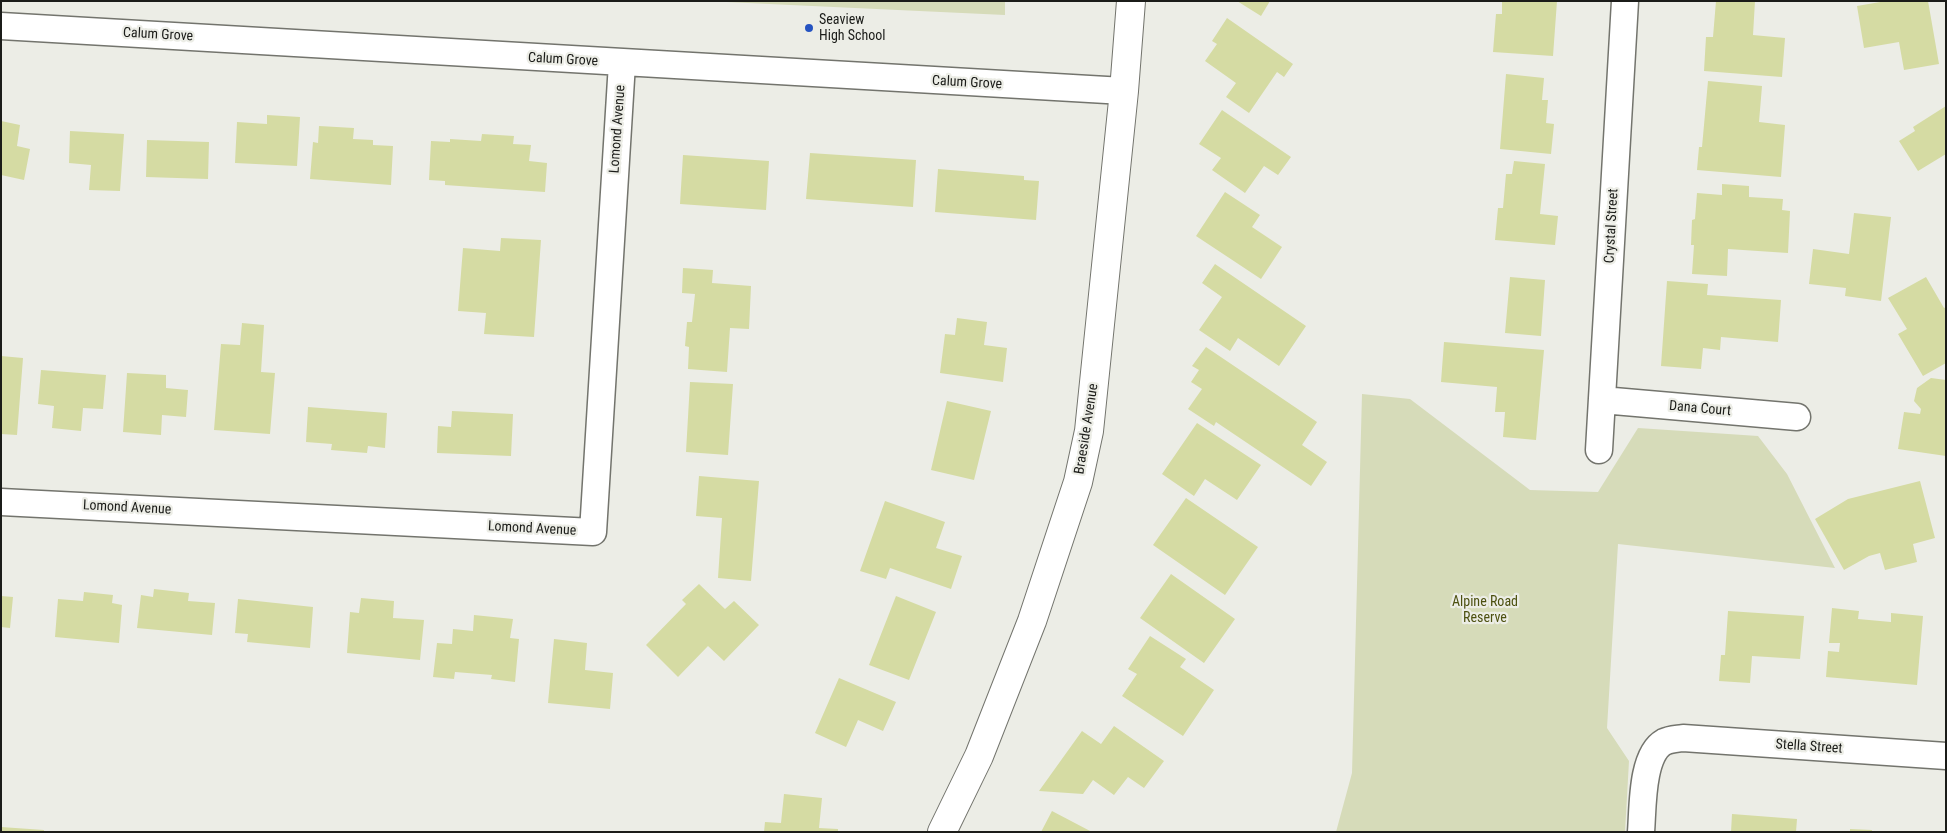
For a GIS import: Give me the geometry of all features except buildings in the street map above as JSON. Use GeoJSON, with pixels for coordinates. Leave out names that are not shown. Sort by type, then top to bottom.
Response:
{"type":"FeatureCollection","features":[{"type":"Feature","properties":{"kind":"street","name":"Braeside Avenue"},"geometry":{"type":"LineString","coordinates":[[942,832],[979,756],[1032,621],[1078,482],[1089,431],[1124,91],[1131,1]]}},
{"type":"Feature","properties":{"kind":"street","name":"Crystal Street"},"geometry":{"type":"LineString","coordinates":[[1599,450],[1625,1]]}},
{"type":"Feature","properties":{"kind":"street","name":"Calum Grove"},"geometry":{"type":"LineString","coordinates":[[1,26],[1124,91]]}},
{"type":"Feature","properties":{"kind":"street","name":"Lomond Avenue"},"geometry":{"type":"LineString","coordinates":[[1,502],[593,532],[622,63]]}},
{"type":"Feature","properties":{"kind":"street","name":"Dana Court"},"geometry":{"type":"LineString","coordinates":[[1602,400],[1797,417]]}},
{"type":"Feature","properties":{"kind":"street","name":"Stella Street"},"geometry":{"type":"LineString","coordinates":[[1642,832],[1645,775],[1647,769],[1656,751],[1663,743],[1673,739],[1683,738],[1946,756]]}},
{"type":"Feature","properties":{"kind":"green space"},"geometry":{"type":"Polygon","coordinates":[[[705,1],[1005,1],[1005,15],[705,1]]]}},
{"type":"Feature","properties":{"kind":"green space","name":"Alpine Road Reserve"},"geometry":{"type":"Polygon","coordinates":[[[1362,394],[1410,399],[1530,490],[1598,492],[1638,428],[1758,436],[1787,474],[1835,568],[1618,544],[1607,728],[1629,761],[1625,832],[1336,832],[1352,773],[1362,394]]]}},
{"type":"Feature","properties":{"kind":"place","name":"Seaview High School"},"geometry":{"type":"Point","coordinates":[809,28]}}]}
